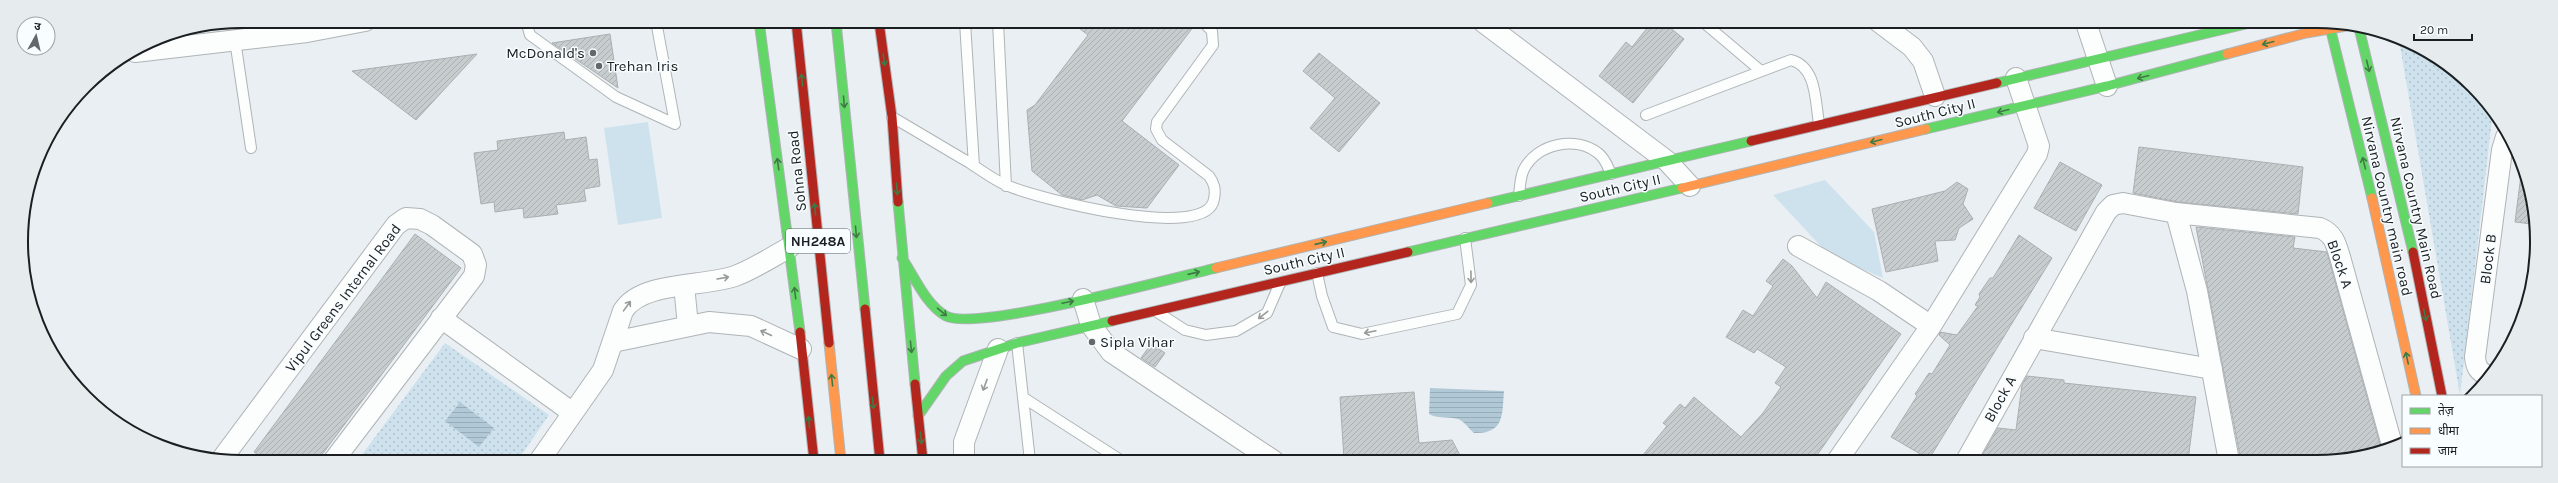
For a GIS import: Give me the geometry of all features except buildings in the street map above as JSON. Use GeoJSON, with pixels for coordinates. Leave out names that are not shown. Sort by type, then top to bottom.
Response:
{"type":"FeatureCollection","features":[{"type":"Feature","properties":{"kind":"main road"},"geometry":{"type":"LineString","coordinates":[[760,28],[790,247],[813,455]]}},
{"type":"Feature","properties":{"kind":"main road","name":"Sohna Road"},"geometry":{"type":"LineString","coordinates":[[797,28],[840,455]]}},
{"type":"Feature","properties":{"kind":"main road","name":"NH248A"},"geometry":{"type":"LineString","coordinates":[[837,28],[879,455]]}},
{"type":"Feature","properties":{"kind":"main road"},"geometry":{"type":"LineString","coordinates":[[880,28],[892,117],[902,258],[922,455]]}},
{"type":"Feature","properties":{"kind":"main road","name":"South City II"},"geometry":{"type":"LineString","coordinates":[[902,258],[936,307],[948,317],[968,321],[1083,299],[1667,161],[1819,123],[2228,28]]}},
{"type":"Feature","properties":{"kind":"main road","name":"South City II"},"geometry":{"type":"LineString","coordinates":[[918,416],[953,368],[974,355],[1091,325],[1690,186],[2025,106],[2107,86],[2323,28]]}},
{"type":"Feature","properties":{"kind":"main road","name":"Nirvana Country main road"},"geometry":{"type":"LineString","coordinates":[[2331,28],[2379,226],[2416,395]]}},
{"type":"Feature","properties":{"kind":"main road","name":"Nirvana Country Main Road"},"geometry":{"type":"LineString","coordinates":[[2360,32],[2406,219],[2442,395]]}},
{"type":"Feature","properties":{"kind":"street"},"geometry":{"type":"LineString","coordinates":[[153,47],[180,40],[235,40],[292,28]]}},
{"type":"Feature","properties":{"kind":"street"},"geometry":{"type":"LineString","coordinates":[[1491,28],[1667,161],[1690,186]]}},
{"type":"Feature","properties":{"kind":"street"},"geometry":{"type":"LineString","coordinates":[[1887,28],[1916,51],[1923,61],[1936,96]]}},
{"type":"Feature","properties":{"kind":"street"},"geometry":{"type":"LineString","coordinates":[[2088,28],[2107,86]]}},
{"type":"Feature","properties":{"kind":"street"},"geometry":{"type":"LineString","coordinates":[[1841,455],[1931,326],[2037,154],[2039,146],[2016,78]]}},
{"type":"Feature","properties":{"kind":"street","name":"Block B"},"geometry":{"type":"LineString","coordinates":[[2484,374],[2480,372],[2476,366],[2475,357],[2502,150],[2505,141]]}},
{"type":"Feature","properties":{"kind":"street","name":"Block A"},"geometry":{"type":"LineString","coordinates":[[1969,455],[2106,212],[2113,205],[2123,203],[2176,213],[2320,228],[2328,232],[2335,240],[2391,442]]}},
{"type":"Feature","properties":{"kind":"street"},"geometry":{"type":"LineString","coordinates":[[2176,213],[2197,291],[2228,455]]}},
{"type":"Feature","properties":{"kind":"street","name":"Vipul Greens Internal Road"},"geometry":{"type":"LineString","coordinates":[[229,455],[396,225],[406,218],[420,219],[432,225],[472,254],[476,265],[474,276],[338,455]]}},
{"type":"Feature","properties":{"kind":"street"},"geometry":{"type":"LineString","coordinates":[[1798,246],[1879,291],[1931,326]]}},
{"type":"Feature","properties":{"kind":"street"},"geometry":{"type":"LineString","coordinates":[[544,455],[603,370],[628,302],[638,296],[684,285],[735,276],[790,247]]}},
{"type":"Feature","properties":{"kind":"street"},"geometry":{"type":"LineString","coordinates":[[684,285],[688,326]]}},
{"type":"Feature","properties":{"kind":"street"},"geometry":{"type":"LineString","coordinates":[[1083,299],[1091,325],[1111,352],[1265,455]]}},
{"type":"Feature","properties":{"kind":"street"},"geometry":{"type":"LineString","coordinates":[[441,318],[573,413]]}},
{"type":"Feature","properties":{"kind":"street"},"geometry":{"type":"LineString","coordinates":[[613,342],[709,322],[750,326],[801,349]]}},
{"type":"Feature","properties":{"kind":"street"},"geometry":{"type":"LineString","coordinates":[[2034,338],[2212,369]]}},
{"type":"Feature","properties":{"kind":"street"},"geometry":{"type":"LineString","coordinates":[[964,455],[964,442],[1008,346]]}},
{"type":"Feature","properties":{"kind":"lane"},"geometry":{"type":"LineString","coordinates":[[528,28],[530,35],[616,97],[674,124],[657,28]]}},
{"type":"Feature","properties":{"kind":"lane"},"geometry":{"type":"LineString","coordinates":[[965,28],[974,166]]}},
{"type":"Feature","properties":{"kind":"lane"},"geometry":{"type":"LineString","coordinates":[[998,28],[1006,186]]}},
{"type":"Feature","properties":{"kind":"lane"},"geometry":{"type":"LineString","coordinates":[[892,117],[1006,186],[1083,208],[1163,218],[1188,218],[1201,215],[1209,210],[1214,204],[1214,183],[1209,176],[1162,140],[1156,129],[1158,122],[1213,46],[1212,31],[1209,28]]}},
{"type":"Feature","properties":{"kind":"lane"},"geometry":{"type":"LineString","coordinates":[[1710,28],[1761,71]]}},
{"type":"Feature","properties":{"kind":"lane"},"geometry":{"type":"LineString","coordinates":[[235,40],[251,148]]}},
{"type":"Feature","properties":{"kind":"lane"},"geometry":{"type":"LineString","coordinates":[[1646,115],[1791,60],[1805,68],[1811,74],[1819,123]]}},
{"type":"Feature","properties":{"kind":"lane"},"geometry":{"type":"LineString","coordinates":[[1519,196],[1524,169],[1533,157],[1545,149],[1561,144],[1575,143],[1598,153],[1611,174]]}},
{"type":"Feature","properties":{"kind":"lane"},"geometry":{"type":"LineString","coordinates":[[1317,272],[1322,296],[1333,327],[1362,334],[1458,314],[1471,285],[1465,238]]}},
{"type":"Feature","properties":{"kind":"lane"},"geometry":{"type":"LineString","coordinates":[[1155,310],[1185,330],[1206,335],[1236,331],[1267,313],[1281,281]]}},
{"type":"Feature","properties":{"kind":"lane"},"geometry":{"type":"LineString","coordinates":[[1008,346],[1024,398],[1029,455]]}},
{"type":"Feature","properties":{"kind":"lane"},"geometry":{"type":"LineString","coordinates":[[1024,398],[1113,455]]}},
{"type":"Feature","properties":{"kind":"shaded area"},"geometry":{"type":"Polygon","coordinates":[[[2400,46],[2411,50],[2446,72],[2477,101],[2492,120],[2460,395],[2400,46]]]}},
{"type":"Feature","properties":{"kind":"shaded area"},"geometry":{"type":"Polygon","coordinates":[[[648,122],[662,218],[618,225],[604,128],[648,122]]]}},
{"type":"Feature","properties":{"kind":"shaded area"},"geometry":{"type":"Polygon","coordinates":[[[1825,180],[1874,232],[1883,278],[1829,255],[1773,195],[1825,180]]]}},
{"type":"Feature","properties":{"kind":"shaded area"},"geometry":{"type":"Polygon","coordinates":[[[445,343],[549,415],[521,455],[362,455],[445,343]]]}},
{"type":"Feature","properties":{"kind":"shaded area"},"geometry":{"type":"Polygon","coordinates":[[[1430,388],[1504,391],[1500,421],[1497,426],[1491,430],[1474,433],[1458,419],[1432,416],[1429,414],[1430,388]]]}},
{"type":"Feature","properties":{"kind":"shaded area"},"geometry":{"type":"Polygon","coordinates":[[[460,402],[494,428],[479,447],[445,421],[460,402]]]}},
{"type":"Feature","properties":{"kind":"traffic: fast"},"geometry":{"type":"LineString","coordinates":[[760,28],[800,332]]}},
{"type":"Feature","properties":{"kind":"traffic: fast"},"geometry":{"type":"LineString","coordinates":[[837,28],[865,309]]}},
{"type":"Feature","properties":{"kind":"traffic: fast"},"geometry":{"type":"LineString","coordinates":[[1997,83],[2229,28]]}},
{"type":"Feature","properties":{"kind":"traffic: fast"},"geometry":{"type":"LineString","coordinates":[[2330,28],[2372,198]]}},
{"type":"Feature","properties":{"kind":"traffic: fast"},"geometry":{"type":"LineString","coordinates":[[2360,32],[2413,252]]}},
{"type":"Feature","properties":{"kind":"traffic: fast"},"geometry":{"type":"LineString","coordinates":[[1926,129],[2107,86],[2227,54]]}},
{"type":"Feature","properties":{"kind":"traffic: fast"},"geometry":{"type":"LineString","coordinates":[[1488,203],[1751,141]]}},
{"type":"Feature","properties":{"kind":"traffic: fast"},"geometry":{"type":"LineString","coordinates":[[1408,252],[1682,188]]}},
{"type":"Feature","properties":{"kind":"traffic: fast"},"geometry":{"type":"LineString","coordinates":[[898,202],[915,384]]}},
{"type":"Feature","properties":{"kind":"traffic: fast"},"geometry":{"type":"LineString","coordinates":[[902,258],[926,298],[932,305],[946,316],[964,319],[994,317],[1076,302],[1216,268]]}},
{"type":"Feature","properties":{"kind":"traffic: fast"},"geometry":{"type":"LineString","coordinates":[[918,416],[946,376],[963,361],[1017,343],[1112,321]]}},
{"type":"Feature","properties":{"kind":"traffic: slow"},"geometry":{"type":"LineString","coordinates":[[2227,54],[2306,33],[2333,28]]}},
{"type":"Feature","properties":{"kind":"traffic: slow"},"geometry":{"type":"LineString","coordinates":[[1682,188],[1926,129]]}},
{"type":"Feature","properties":{"kind":"traffic: slow"},"geometry":{"type":"LineString","coordinates":[[2372,198],[2416,395]]}},
{"type":"Feature","properties":{"kind":"traffic: slow"},"geometry":{"type":"LineString","coordinates":[[1216,268],[1488,203]]}},
{"type":"Feature","properties":{"kind":"traffic: slow"},"geometry":{"type":"LineString","coordinates":[[829,343],[840,455]]}},
{"type":"Feature","properties":{"kind":"traffic: jam"},"geometry":{"type":"LineString","coordinates":[[797,28],[829,343]]}},
{"type":"Feature","properties":{"kind":"traffic: jam"},"geometry":{"type":"LineString","coordinates":[[880,28],[892,117],[898,202]]}},
{"type":"Feature","properties":{"kind":"traffic: jam"},"geometry":{"type":"LineString","coordinates":[[1751,141],[1997,83]]}},
{"type":"Feature","properties":{"kind":"traffic: jam"},"geometry":{"type":"LineString","coordinates":[[1112,321],[1408,252]]}},
{"type":"Feature","properties":{"kind":"traffic: jam"},"geometry":{"type":"LineString","coordinates":[[2413,252],[2442,395]]}},
{"type":"Feature","properties":{"kind":"traffic: jam"},"geometry":{"type":"LineString","coordinates":[[865,309],[879,455]]}},
{"type":"Feature","properties":{"kind":"traffic: jam"},"geometry":{"type":"LineString","coordinates":[[800,332],[813,455]]}},
{"type":"Feature","properties":{"kind":"traffic: jam"},"geometry":{"type":"LineString","coordinates":[[915,384],[922,455]]}},
{"type":"Feature","properties":{"kind":"place","name":"McDonald's"},"geometry":{"type":"Point","coordinates":[593,53]}},
{"type":"Feature","properties":{"kind":"place","name":"Trehan Iris"},"geometry":{"type":"Point","coordinates":[599,66]}},
{"type":"Feature","properties":{"kind":"place","name":"Sipla Vihar"},"geometry":{"type":"Point","coordinates":[1092,342]}}]}
